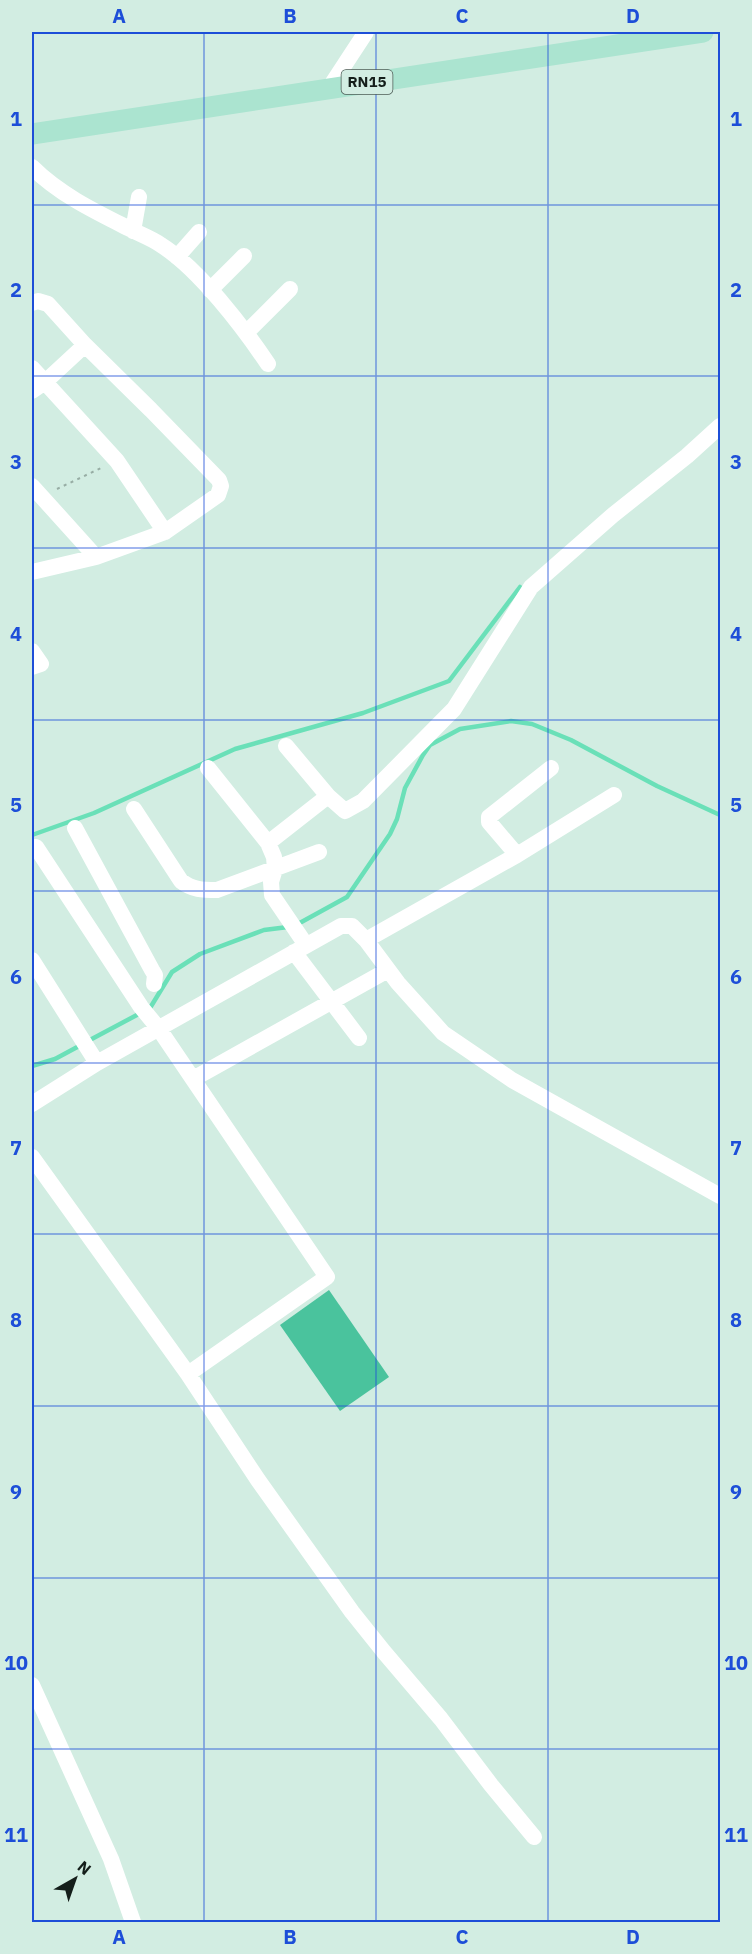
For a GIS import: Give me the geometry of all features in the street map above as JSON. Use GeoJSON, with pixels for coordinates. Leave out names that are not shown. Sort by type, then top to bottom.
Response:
{"type":"FeatureCollection","features":[{"type":"Feature","properties":{"kind":"main road","name":"RN15"},"geometry":{"type":"LineString","coordinates":[[32,134],[703,32]]}},
{"type":"Feature","properties":{"kind":"street"},"geometry":{"type":"LineString","coordinates":[[330,87],[366,32]]}},
{"type":"Feature","properties":{"kind":"street"},"geometry":{"type":"LineString","coordinates":[[32,167],[47,181],[84,206],[149,237],[177,256],[247,332],[268,364]]}},
{"type":"Feature","properties":{"kind":"street"},"geometry":{"type":"LineString","coordinates":[[133,231],[139,197]]}},
{"type":"Feature","properties":{"kind":"street"},"geometry":{"type":"LineString","coordinates":[[177,256],[199,232]]}},
{"type":"Feature","properties":{"kind":"street"},"geometry":{"type":"LineString","coordinates":[[210,290],[244,256]]}},
{"type":"Feature","properties":{"kind":"street"},"geometry":{"type":"LineString","coordinates":[[247,332],[290,289]]}},
{"type":"Feature","properties":{"kind":"street"},"geometry":{"type":"LineString","coordinates":[[32,303],[38,301],[48,304],[85,345],[219,480],[221,486],[218,495],[165,532],[96,557],[32,572]]}},
{"type":"Feature","properties":{"kind":"street"},"geometry":{"type":"LineString","coordinates":[[38,387],[85,345]]}},
{"type":"Feature","properties":{"kind":"street"},"geometry":{"type":"LineString","coordinates":[[32,368],[38,387],[117,461],[165,532]]}},
{"type":"Feature","properties":{"kind":"street"},"geometry":{"type":"LineString","coordinates":[[286,746],[328,796],[345,811],[354,808],[454,709],[531,587],[720,426]]}},
{"type":"Feature","properties":{"kind":"street"},"geometry":{"type":"LineString","coordinates":[[37,491],[96,557]]}},
{"type":"Feature","properties":{"kind":"street"},"geometry":{"type":"LineString","coordinates":[[32,651],[41,664],[32,667]]}},
{"type":"Feature","properties":{"kind":"street"},"geometry":{"type":"LineString","coordinates":[[208,768],[268,843],[274,857],[275,869],[271,882],[272,895],[300,949],[332,1001],[359,1038]]}},
{"type":"Feature","properties":{"kind":"street"},"geometry":{"type":"LineString","coordinates":[[517,855],[489,822],[489,817],[551,768]]}},
{"type":"Feature","properties":{"kind":"street"},"geometry":{"type":"LineString","coordinates":[[366,940],[517,855],[614,795]]}},
{"type":"Feature","properties":{"kind":"street"},"geometry":{"type":"LineString","coordinates":[[268,843],[328,796]]}},
{"type":"Feature","properties":{"kind":"street"},"geometry":{"type":"LineString","coordinates":[[134,809],[180,881],[199,891],[217,890],[319,852]]}},
{"type":"Feature","properties":{"kind":"street"},"geometry":{"type":"LineString","coordinates":[[75,828],[153,970],[154,984]]}},
{"type":"Feature","properties":{"kind":"street"},"geometry":{"type":"LineString","coordinates":[[36,847],[141,1007],[159,1029],[327,1277],[188,1374]]}},
{"type":"Feature","properties":{"kind":"street"},"geometry":{"type":"LineString","coordinates":[[32,1104],[97,1063],[341,926],[347,925],[352,926],[366,940],[388,970],[442,1033],[512,1080],[720,1196]]}},
{"type":"Feature","properties":{"kind":"street"},"geometry":{"type":"LineString","coordinates":[[32,960],[97,1063]]}},
{"type":"Feature","properties":{"kind":"street"},"geometry":{"type":"LineString","coordinates":[[192,1079],[388,970]]}},
{"type":"Feature","properties":{"kind":"street"},"geometry":{"type":"LineString","coordinates":[[32,1156],[188,1374],[258,1480],[352,1612],[441,1719],[534,1837]]}},
{"type":"Feature","properties":{"kind":"street"},"geometry":{"type":"LineString","coordinates":[[32,1685],[38,1718],[111,1859],[133,1923]]}},
{"type":"Feature","properties":{"kind":"path"},"geometry":{"type":"LineString","coordinates":[[37,491],[117,461]]}},
{"type":"Feature","properties":{"kind":"building"},"geometry":{"type":"Polygon","coordinates":[[[329,1290],[389,1377],[340,1411],[280,1325],[329,1290]]]}},
{"type":"Feature","properties":{"kind":"waterway"},"geometry":{"type":"LineString","coordinates":[[32,835],[94,813],[235,749],[363,713],[449,681],[520,587]]}},
{"type":"Feature","properties":{"kind":"waterway"},"geometry":{"type":"LineString","coordinates":[[296,925],[347,897],[390,834],[397,819],[405,788],[423,755],[430,745],[460,729],[511,721],[532,724],[571,740],[657,786],[720,815]]}},
{"type":"Feature","properties":{"kind":"waterway"},"geometry":{"type":"LineString","coordinates":[[88,1041],[150,1008],[172,972],[200,954],[264,930],[288,927]]}},
{"type":"Feature","properties":{"kind":"waterway"},"geometry":{"type":"LineString","coordinates":[[32,1066],[55,1059],[81,1045]]}}]}
